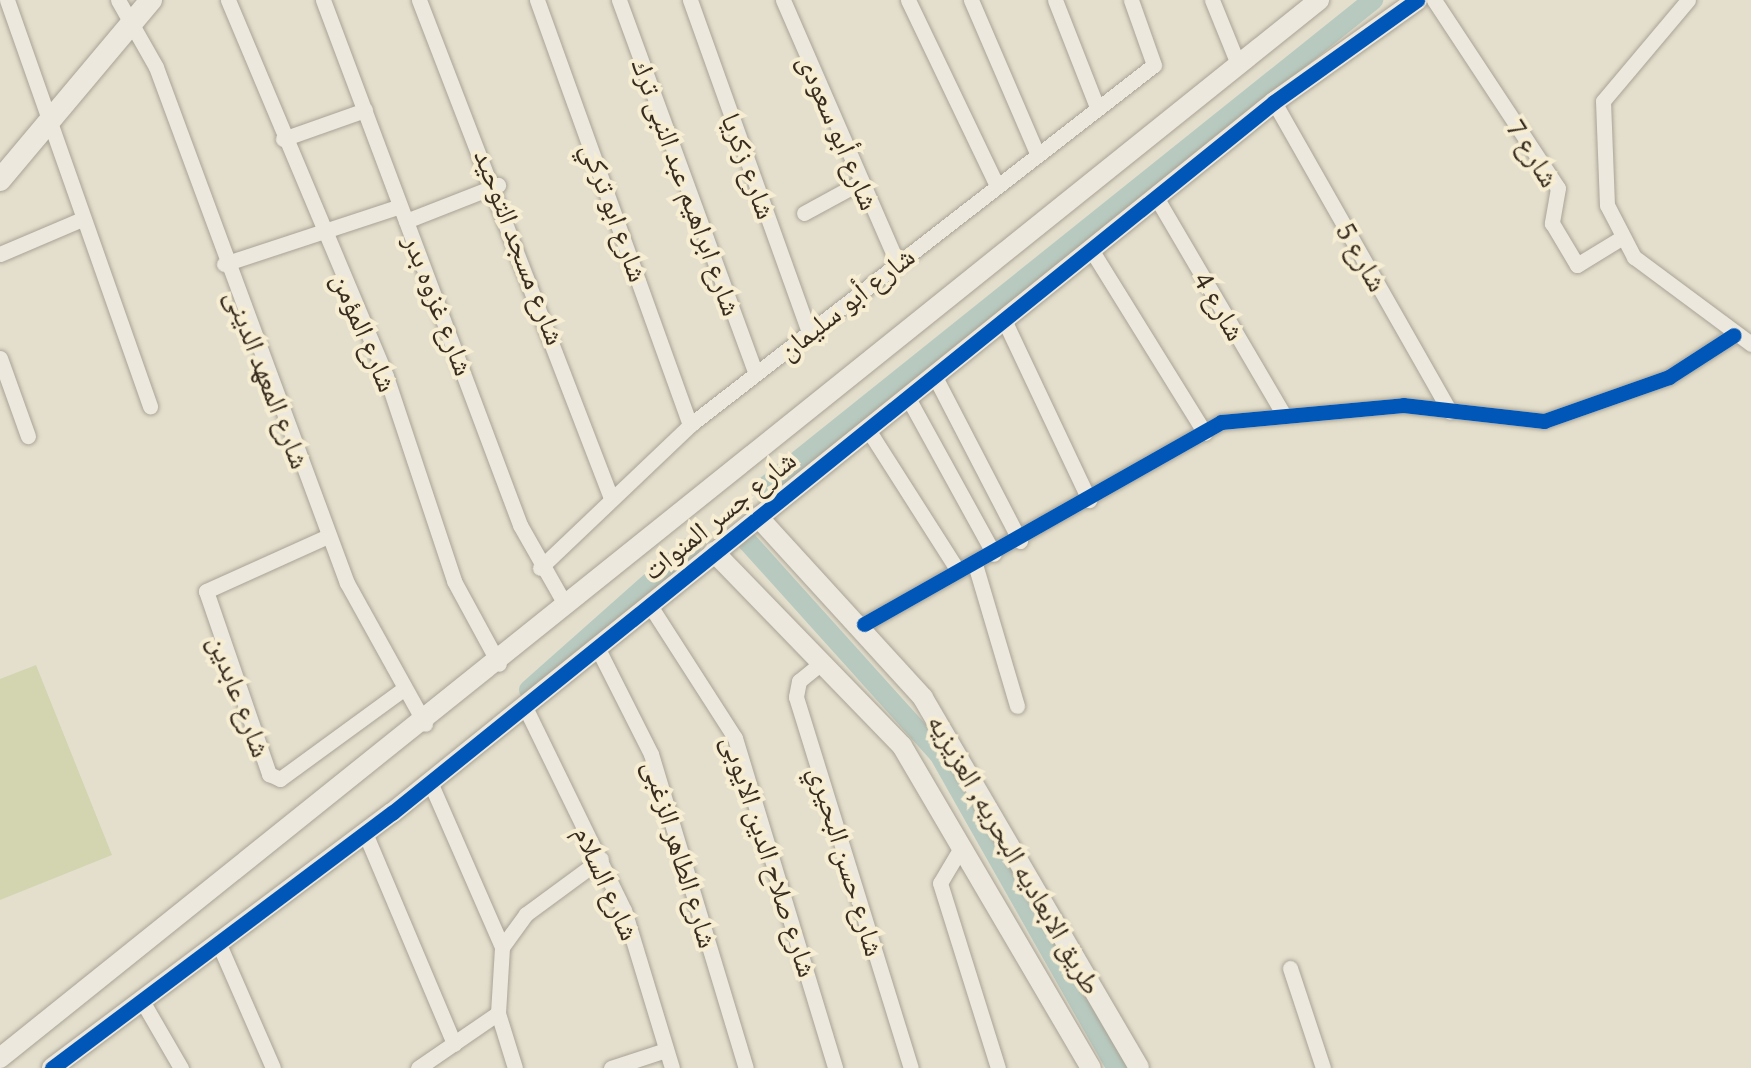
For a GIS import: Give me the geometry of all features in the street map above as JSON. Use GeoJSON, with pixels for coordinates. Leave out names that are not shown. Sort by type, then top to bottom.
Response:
{"type":"FeatureCollection","features":[{"type":"Feature","properties":{"kind":"main road"},"geometry":{"type":"LineString","coordinates":[[0,180],[151,0]]}},
{"type":"Feature","properties":{"kind":"street"},"geometry":{"type":"LineString","coordinates":[[7,0],[150,407]]}},
{"type":"Feature","properties":{"kind":"street","name":"شارع المعهد الدينى"},"geometry":{"type":"LineString","coordinates":[[118,0],[156,67],[224,264],[328,536],[402,690],[425,724]]}},
{"type":"Feature","properties":{"kind":"street","name":"شارع المؤمن"},"geometry":{"type":"LineString","coordinates":[[228,0],[322,232],[386,376],[454,580],[499,664]]}},
{"type":"Feature","properties":{"kind":"street","name":"شارع غزوه بدر"},"geometry":{"type":"LineString","coordinates":[[322,0],[540,568],[566,606]]}},
{"type":"Feature","properties":{"kind":"street","name":"شارع مسجد التوحيد"},"geometry":{"type":"LineString","coordinates":[[419,0],[498,185],[611,498]]}},
{"type":"Feature","properties":{"kind":"street","name":"شارع ابو تركي"},"geometry":{"type":"LineString","coordinates":[[537,0],[690,426]]}},
{"type":"Feature","properties":{"kind":"street","name":"شارع ابراهيم عبد النبى ترك"},"geometry":{"type":"LineString","coordinates":[[619,0],[756,374]]}},
{"type":"Feature","properties":{"kind":"street","name":"شارع زكريا"},"geometry":{"type":"LineString","coordinates":[[690,0],[809,332]]}},
{"type":"Feature","properties":{"kind":"street","name":"شارع أبو سعودى"},"geometry":{"type":"LineString","coordinates":[[784,0],[859,183],[897,262]]}},
{"type":"Feature","properties":{"kind":"street"},"geometry":{"type":"LineString","coordinates":[[908,0],[996,184]]}},
{"type":"Feature","properties":{"kind":"street"},"geometry":{"type":"LineString","coordinates":[[972,0],[1037,153]]}},
{"type":"Feature","properties":{"kind":"street"},"geometry":{"type":"LineString","coordinates":[[1054,0],[1097,108]]}},
{"type":"Feature","properties":{"kind":"street","name":"شارع أبو سليمان"},"geometry":{"type":"LineString","coordinates":[[540,568],[690,426],[996,184],[1154,65],[1152,50],[1131,0]]}},
{"type":"Feature","properties":{"kind":"street"},"geometry":{"type":"LineString","coordinates":[[1212,0],[1238,64]]}},
{"type":"Feature","properties":{"kind":"street","name":"شارع جسر المنوات"},"geometry":{"type":"LineString","coordinates":[[56,1067],[430,782],[1274,102],[1417,0]]}},
{"type":"Feature","properties":{"kind":"street","name":"شارع 7"},"geometry":{"type":"LineString","coordinates":[[1434,0],[1558,188],[1552,223],[1577,265],[1622,238]]}},
{"type":"Feature","properties":{"kind":"street"},"geometry":{"type":"LineString","coordinates":[[1688,0],[1603,101],[1601,164],[1622,238],[1656,277],[1751,344]]}},
{"type":"Feature","properties":{"kind":"street","name":"شارع جسر المنوات"},"geometry":{"type":"LineString","coordinates":[[0,1058],[425,724],[1310,3]]}},
{"type":"Feature","properties":{"kind":"street","name":"شارع 5"},"geometry":{"type":"LineString","coordinates":[[1274,102],[1450,412]]}},
{"type":"Feature","properties":{"kind":"street"},"geometry":{"type":"LineString","coordinates":[[283,138],[364,110]]}},
{"type":"Feature","properties":{"kind":"street"},"geometry":{"type":"LineString","coordinates":[[804,213],[859,183]]}},
{"type":"Feature","properties":{"kind":"street"},"geometry":{"type":"LineString","coordinates":[[224,264],[322,232],[403,214],[498,185]]}},
{"type":"Feature","properties":{"kind":"street","name":"شارع 4"},"geometry":{"type":"LineString","coordinates":[[1156,197],[1284,415]]}},
{"type":"Feature","properties":{"kind":"street"},"geometry":{"type":"LineString","coordinates":[[0,254],[82,219]]}},
{"type":"Feature","properties":{"kind":"street"},"geometry":{"type":"LineString","coordinates":[[1092,251],[1204,432]]}},
{"type":"Feature","properties":{"kind":"street"},"geometry":{"type":"LineString","coordinates":[[1005,322],[1089,500]]}},
{"type":"Feature","properties":{"kind":"street"},"geometry":{"type":"LineString","coordinates":[[864,624],[1020,541],[1232,418],[1403,405],[1450,412],[1560,417],[1669,377],[1734,335]]}},
{"type":"Feature","properties":{"kind":"street"},"geometry":{"type":"LineString","coordinates":[[0,358],[28,436]]}},
{"type":"Feature","properties":{"kind":"street"},"geometry":{"type":"LineString","coordinates":[[934,375],[1020,541]]}},
{"type":"Feature","properties":{"kind":"street"},"geometry":{"type":"LineString","coordinates":[[906,396],[994,554]]}},
{"type":"Feature","properties":{"kind":"street"},"geometry":{"type":"LineString","coordinates":[[867,428],[958,571]]}},
{"type":"Feature","properties":{"kind":"street","name":"طريق الابعاديه البحريه, العزيزيه"},"geometry":{"type":"LineString","coordinates":[[758,517],[864,624],[957,749],[1138,1068]]}},
{"type":"Feature","properties":{"kind":"street","name":"شارع عابدين"},"geometry":{"type":"LineString","coordinates":[[328,536],[206,591],[269,774],[280,778],[402,690]]}},
{"type":"Feature","properties":{"kind":"street","name":"طريق الابعاديه البحريه, العزيزيه"},"geometry":{"type":"LineString","coordinates":[[714,552],[902,746],[1091,1068]]}},
{"type":"Feature","properties":{"kind":"street"},"geometry":{"type":"LineString","coordinates":[[975,564],[1018,706]]}},
{"type":"Feature","properties":{"kind":"street","name":"شارع صلاح الدين الايوبى"},"geometry":{"type":"LineString","coordinates":[[649,604],[735,738],[835,1068]]}},
{"type":"Feature","properties":{"kind":"street","name":"شارع الطاهر الزغبى"},"geometry":{"type":"LineString","coordinates":[[596,646],[651,754],[746,1068]]}},
{"type":"Feature","properties":{"kind":"street","name":"شارع حسن البحيري"},"geometry":{"type":"LineString","coordinates":[[820,664],[799,680],[796,697],[911,1068]]}},
{"type":"Feature","properties":{"kind":"street","name":"شارع السلام"},"geometry":{"type":"LineString","coordinates":[[524,705],[601,858],[672,1068]]}},
{"type":"Feature","properties":{"kind":"street"},"geometry":{"type":"LineString","coordinates":[[430,782],[502,948],[498,1014],[515,1068]]}},
{"type":"Feature","properties":{"kind":"street"},"geometry":{"type":"LineString","coordinates":[[364,833],[454,1044]]}},
{"type":"Feature","properties":{"kind":"street"},"geometry":{"type":"LineString","coordinates":[[962,846],[940,882],[998,1068]]}},
{"type":"Feature","properties":{"kind":"street"},"geometry":{"type":"LineString","coordinates":[[502,948],[526,914],[601,858]]}},
{"type":"Feature","properties":{"kind":"street"},"geometry":{"type":"LineString","coordinates":[[218,942],[273,1068]]}},
{"type":"Feature","properties":{"kind":"street"},"geometry":{"type":"LineString","coordinates":[[1290,968],[1322,1068]]}},
{"type":"Feature","properties":{"kind":"street"},"geometry":{"type":"LineString","coordinates":[[141,999],[181,1068]]}},
{"type":"Feature","properties":{"kind":"street"},"geometry":{"type":"LineString","coordinates":[[418,1068],[498,1014]]}},
{"type":"Feature","properties":{"kind":"street"},"geometry":{"type":"LineString","coordinates":[[610,1068],[666,1050]]}},
{"type":"Feature","properties":{"kind":"green space"},"geometry":{"type":"Polygon","coordinates":[[[36,665],[112,855],[0,900],[0,679],[36,665]]]}},
{"type":"Feature","properties":{"kind":"waterway"},"geometry":{"type":"LineString","coordinates":[[766,486],[1373,0]]}},
{"type":"Feature","properties":{"kind":"waterway"},"geometry":{"type":"LineString","coordinates":[[747,541],[939,754],[1117,1068]]}},
{"type":"Feature","properties":{"kind":"waterway"},"geometry":{"type":"LineString","coordinates":[[529,690],[691,546]]}},
{"type":"Feature","properties":{"kind":"cycle path"},"geometry":{"type":"LineString","coordinates":[[52,1068],[392,813],[1274,102],[1417,0]]}},
{"type":"Feature","properties":{"kind":"cycle path"},"geometry":{"type":"LineString","coordinates":[[864,624],[1221,422],[1403,405],[1544,421],[1669,377],[1734,335]]}}]}
